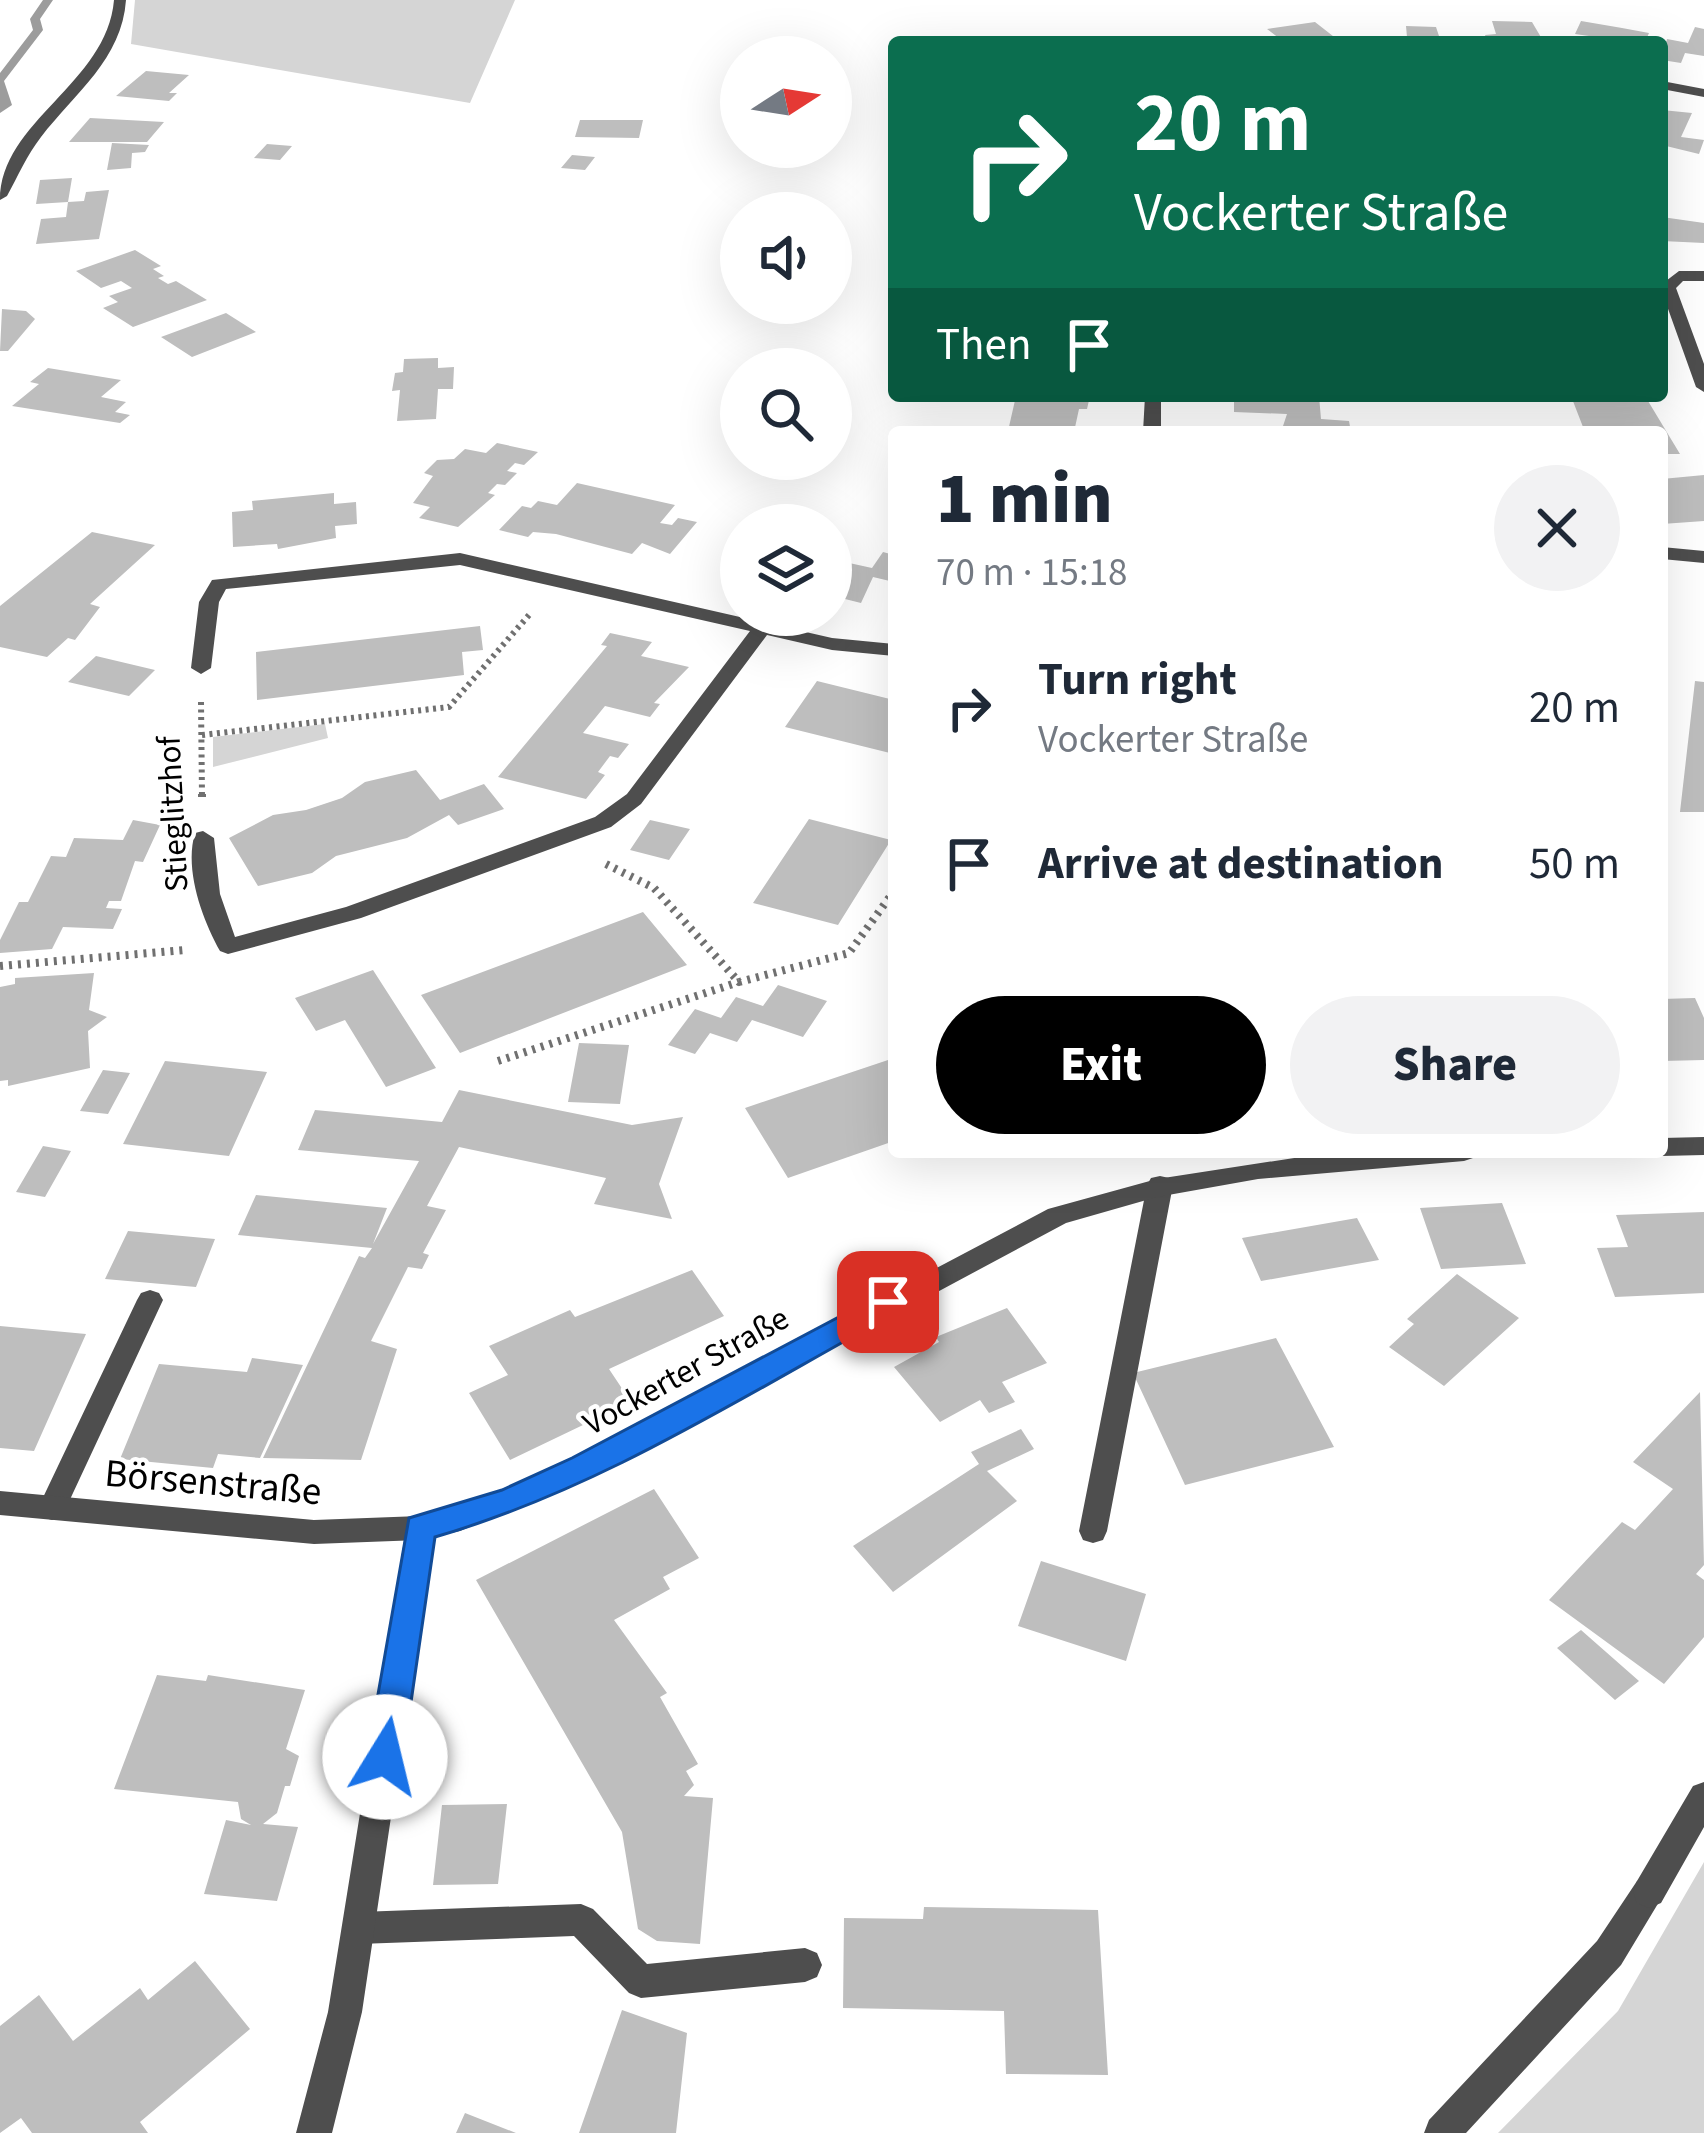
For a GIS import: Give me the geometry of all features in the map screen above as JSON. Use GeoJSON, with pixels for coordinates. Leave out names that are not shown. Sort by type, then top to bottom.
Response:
{"type":"FeatureCollection","features":[{"type":"Feature","properties":{"kind":"street"},"geometry":{"type":"LineString","coordinates":[[0,196],[27,145],[105,49],[120,18],[120,0]]}},
{"type":"Feature","properties":{"kind":"street"},"geometry":{"type":"LineString","coordinates":[[1668,86],[1704,93]]}},
{"type":"Feature","properties":{"kind":"street"},"geometry":{"type":"LineString","coordinates":[[1704,276],[1679,276],[1668,286],[1704,387]]}},
{"type":"Feature","properties":{"kind":"street"},"geometry":{"type":"LineString","coordinates":[[1668,554],[1704,557]]}},
{"type":"Feature","properties":{"kind":"street"},"geometry":{"type":"LineString","coordinates":[[201,668],[211,592],[230,581],[460,559],[720,618]]}},
{"type":"Feature","properties":{"kind":"street"},"geometry":{"type":"LineString","coordinates":[[228,946],[352,913],[603,822],[634,799],[756,636]]}},
{"type":"Feature","properties":{"kind":"street"},"geometry":{"type":"LineString","coordinates":[[797,636],[888,649]]}},
{"type":"Feature","properties":{"kind":"street","name":"Stieglitzhof"},"geometry":{"type":"LineString","coordinates":[[202,838],[203,877],[213,916],[228,946]]}},
{"type":"Feature","properties":{"kind":"street"},"geometry":{"type":"LineString","coordinates":[[1668,1147],[1704,1146]]}},
{"type":"Feature","properties":{"kind":"street","name":"Vockerter Straße"},"geometry":{"type":"LineString","coordinates":[[420,1528],[509,1502],[584,1468],[1032,1226],[1160,1185],[1295,1163],[1372,1158]]}},
{"type":"Feature","properties":{"kind":"street"},"geometry":{"type":"LineString","coordinates":[[1093,1531],[1160,1185]]}},
{"type":"Feature","properties":{"kind":"street"},"geometry":{"type":"LineString","coordinates":[[52,1508],[150,1300]]}},
{"type":"Feature","properties":{"kind":"street","name":"Börsenstraße"},"geometry":{"type":"LineString","coordinates":[[0,1503],[314,1532],[420,1528]]}},
{"type":"Feature","properties":{"kind":"street"},"geometry":{"type":"LineString","coordinates":[[314,2133],[334,2070],[420,1528]]}},
{"type":"Feature","properties":{"kind":"street"},"geometry":{"type":"LineString","coordinates":[[1442,2133],[1609,1953],[1704,1797]]}},
{"type":"Feature","properties":{"kind":"street"},"geometry":{"type":"LineString","coordinates":[[358,1928],[581,1920],[641,1981],[805,1965]]}},
{"type":"Feature","properties":{"kind":"path"},"geometry":{"type":"LineString","coordinates":[[202,735],[449,706],[559,580]]}},
{"type":"Feature","properties":{"kind":"path","name":"Stieglitzhof"},"geometry":{"type":"LineString","coordinates":[[201,668],[202,838]]}},
{"type":"Feature","properties":{"kind":"path"},"geometry":{"type":"LineString","coordinates":[[560,840],[654,888],[740,982]]}},
{"type":"Feature","properties":{"kind":"path"},"geometry":{"type":"LineString","coordinates":[[498,1061],[740,982],[849,952],[888,899]]}},
{"type":"Feature","properties":{"kind":"path"},"geometry":{"type":"LineString","coordinates":[[0,966],[228,946]]}},
{"type":"Feature","properties":{"kind":"shaded area"},"geometry":{"type":"Polygon","coordinates":[[[135,0],[515,0],[470,103],[131,44],[135,0]]]}},
{"type":"Feature","properties":{"kind":"shaded area"},"geometry":{"type":"Polygon","coordinates":[[[325,724],[328,738],[213,767],[213,737],[325,724]]]}},
{"type":"Feature","properties":{"kind":"shaded area"},"geometry":{"type":"Polygon","coordinates":[[[1704,1862],[1704,2133],[1498,2133],[1618,2011],[1704,1862]]]}},
{"type":"Feature","properties":{"kind":"building"},"geometry":{"type":"Polygon","coordinates":[[[1492,21],[1532,22],[1540,36],[1485,35],[1496,34],[1492,21]]]}},
{"type":"Feature","properties":{"kind":"building"},"geometry":{"type":"Polygon","coordinates":[[[1581,21],[1649,33],[1648,36],[1575,34],[1581,21]]]}},
{"type":"Feature","properties":{"kind":"building"},"geometry":{"type":"Polygon","coordinates":[[[1315,22],[1333,36],[1276,36],[1267,29],[1315,22]]]}},
{"type":"Feature","properties":{"kind":"building"},"geometry":{"type":"Polygon","coordinates":[[[1406,26],[1436,27],[1439,36],[1407,36],[1406,26]]]}},
{"type":"Feature","properties":{"kind":"building"},"geometry":{"type":"Polygon","coordinates":[[[1695,27],[1704,29],[1704,56],[1685,53],[1681,63],[1668,61],[1668,39],[1688,43],[1695,27]]]}},
{"type":"Feature","properties":{"kind":"building"},"geometry":{"type":"Polygon","coordinates":[[[146,71],[189,75],[169,93],[177,93],[169,101],[116,96],[146,71]]]}},
{"type":"Feature","properties":{"kind":"building"},"geometry":{"type":"Polygon","coordinates":[[[1668,111],[1692,113],[1681,137],[1704,140],[1699,154],[1668,146],[1668,111]]]}},
{"type":"Feature","properties":{"kind":"building"},"geometry":{"type":"Polygon","coordinates":[[[90,118],[164,122],[147,142],[69,142],[90,118]]]}},
{"type":"Feature","properties":{"kind":"building"},"geometry":{"type":"Polygon","coordinates":[[[580,120],[643,120],[639,138],[575,137],[580,120]]]}},
{"type":"Feature","properties":{"kind":"building"},"geometry":{"type":"Polygon","coordinates":[[[112,143],[149,145],[145,152],[132,153],[131,168],[107,170],[112,143]]]}},
{"type":"Feature","properties":{"kind":"building"},"geometry":{"type":"Polygon","coordinates":[[[267,144],[292,146],[280,160],[254,158],[267,144]]]}},
{"type":"Feature","properties":{"kind":"building"},"geometry":{"type":"Polygon","coordinates":[[[572,155],[595,157],[585,170],[561,168],[572,155]]]}},
{"type":"Feature","properties":{"kind":"building"},"geometry":{"type":"Polygon","coordinates":[[[72,178],[68,202],[36,204],[40,180],[72,178]]]}},
{"type":"Feature","properties":{"kind":"building"},"geometry":{"type":"Polygon","coordinates":[[[109,190],[99,239],[36,244],[41,219],[66,217],[68,202],[84,201],[86,192],[109,190]]]}},
{"type":"Feature","properties":{"kind":"building"},"geometry":{"type":"Polygon","coordinates":[[[1668,218],[1704,223],[1704,243],[1668,241],[1668,218]]]}},
{"type":"Feature","properties":{"kind":"building"},"geometry":{"type":"Polygon","coordinates":[[[135,250],[161,266],[153,269],[164,276],[158,278],[168,284],[176,281],[207,300],[133,327],[103,308],[118,302],[109,296],[132,288],[121,281],[101,288],[76,271],[135,250]]]}},
{"type":"Feature","properties":{"kind":"building"},"geometry":{"type":"Polygon","coordinates":[[[2,309],[26,311],[35,319],[8,351],[0,351],[2,309]]]}},
{"type":"Feature","properties":{"kind":"building"},"geometry":{"type":"Polygon","coordinates":[[[226,313],[256,332],[192,357],[161,337],[226,313]]]}},
{"type":"Feature","properties":{"kind":"building"},"geometry":{"type":"Polygon","coordinates":[[[438,358],[438,368],[454,367],[453,389],[438,389],[436,419],[397,421],[400,390],[392,391],[395,373],[403,372],[404,359],[438,358]]]}},
{"type":"Feature","properties":{"kind":"building"},"geometry":{"type":"Polygon","coordinates":[[[48,368],[121,380],[101,397],[126,402],[115,412],[130,415],[120,423],[12,406],[39,384],[30,382],[48,368]]]}},
{"type":"Feature","properties":{"kind":"building"},"geometry":{"type":"Polygon","coordinates":[[[1015,402],[1089,402],[1087,409],[1079,409],[1075,426],[1009,426],[1015,402]]]}},
{"type":"Feature","properties":{"kind":"building"},"geometry":{"type":"Polygon","coordinates":[[[1234,402],[1320,402],[1321,419],[1349,421],[1350,426],[1283,426],[1287,414],[1234,412],[1234,402]]]}},
{"type":"Feature","properties":{"kind":"building"},"geometry":{"type":"Polygon","coordinates":[[[1573,402],[1649,402],[1663,426],[1583,426],[1573,402]]]}},
{"type":"Feature","properties":{"kind":"building"},"geometry":{"type":"Polygon","coordinates":[[[1668,434],[1680,454],[1668,454],[1668,434]]]}},
{"type":"Feature","properties":{"kind":"building"},"geometry":{"type":"Polygon","coordinates":[[[497,443],[538,452],[524,465],[515,463],[507,471],[517,473],[505,485],[497,484],[488,493],[495,495],[458,527],[419,518],[430,507],[413,503],[433,476],[424,473],[437,460],[454,459],[465,449],[486,453],[497,443]]]}},
{"type":"Feature","properties":{"kind":"building"},"geometry":{"type":"Polygon","coordinates":[[[1704,475],[1704,521],[1668,524],[1668,478],[1704,475]]]}},
{"type":"Feature","properties":{"kind":"building"},"geometry":{"type":"Polygon","coordinates":[[[577,483],[675,505],[660,523],[672,525],[678,518],[697,522],[670,554],[642,543],[632,554],[556,534],[533,532],[528,537],[499,530],[522,506],[531,508],[538,501],[557,505],[577,483]]]}},
{"type":"Feature","properties":{"kind":"building"},"geometry":{"type":"Polygon","coordinates":[[[334,493],[334,504],[356,502],[357,524],[335,526],[336,538],[278,549],[277,544],[233,547],[232,512],[253,510],[252,501],[334,493]]]}},
{"type":"Feature","properties":{"kind":"building"},"geometry":{"type":"Polygon","coordinates":[[[92,532],[155,545],[90,604],[100,607],[75,640],[68,638],[47,657],[0,647],[0,606],[92,532]]]}},
{"type":"Feature","properties":{"kind":"building"},"geometry":{"type":"Polygon","coordinates":[[[883,552],[888,553],[888,581],[873,577],[861,603],[852,601],[852,564],[872,568],[883,552]]]}},
{"type":"Feature","properties":{"kind":"building"},"geometry":{"type":"Polygon","coordinates":[[[480,626],[483,650],[462,652],[464,675],[257,700],[256,652],[480,626]]]}},
{"type":"Feature","properties":{"kind":"building"},"geometry":{"type":"Polygon","coordinates":[[[610,633],[652,642],[641,656],[689,667],[654,703],[660,704],[650,717],[605,706],[583,733],[629,744],[618,758],[610,756],[598,772],[605,775],[586,799],[498,777],[607,646],[601,645],[610,633]]]}},
{"type":"Feature","properties":{"kind":"building"},"geometry":{"type":"Polygon","coordinates":[[[96,656],[155,670],[129,696],[68,682],[96,656]]]}},
{"type":"Feature","properties":{"kind":"building"},"geometry":{"type":"Polygon","coordinates":[[[817,681],[888,699],[888,753],[785,727],[817,681]]]}},
{"type":"Feature","properties":{"kind":"building"},"geometry":{"type":"Polygon","coordinates":[[[1695,681],[1704,682],[1704,812],[1680,812],[1695,681]]]}},
{"type":"Feature","properties":{"kind":"building"},"geometry":{"type":"Polygon","coordinates":[[[416,770],[440,800],[484,784],[504,809],[458,825],[449,815],[407,838],[336,856],[312,873],[258,886],[229,838],[273,815],[306,810],[342,798],[365,782],[416,770]]]}},
{"type":"Feature","properties":{"kind":"building"},"geometry":{"type":"Polygon","coordinates":[[[809,819],[888,839],[838,925],[753,903],[809,819]]]}},
{"type":"Feature","properties":{"kind":"building"},"geometry":{"type":"Polygon","coordinates":[[[133,820],[160,825],[143,862],[135,861],[121,901],[109,901],[106,908],[122,909],[113,929],[63,927],[52,949],[0,953],[0,940],[19,902],[28,902],[51,856],[66,857],[74,838],[123,840],[133,820]]]}},
{"type":"Feature","properties":{"kind":"building"},"geometry":{"type":"Polygon","coordinates":[[[650,820],[690,829],[669,860],[630,850],[650,820]]]}},
{"type":"Feature","properties":{"kind":"building"},"geometry":{"type":"Polygon","coordinates":[[[643,912],[687,965],[460,1053],[421,995],[643,912]]]}},
{"type":"Feature","properties":{"kind":"building"},"geometry":{"type":"Polygon","coordinates":[[[373,970],[436,1068],[386,1087],[345,1020],[316,1031],[295,998],[373,970]]]}},
{"type":"Feature","properties":{"kind":"building"},"geometry":{"type":"Polygon","coordinates":[[[94,973],[89,1010],[107,1017],[88,1031],[90,1068],[8,1086],[8,1080],[0,1081],[0,987],[15,984],[15,978],[94,973]]]}},
{"type":"Feature","properties":{"kind":"building"},"geometry":{"type":"Polygon","coordinates":[[[778,985],[827,1001],[803,1037],[752,1020],[737,1042],[710,1033],[695,1054],[668,1045],[695,1009],[721,1018],[736,997],[763,1006],[778,985]]]}},
{"type":"Feature","properties":{"kind":"building"},"geometry":{"type":"Polygon","coordinates":[[[1695,998],[1704,1018],[1704,1060],[1668,1061],[1668,999],[1695,998]]]}},
{"type":"Feature","properties":{"kind":"building"},"geometry":{"type":"Polygon","coordinates":[[[579,1043],[629,1045],[620,1104],[568,1102],[579,1043]]]}},
{"type":"Feature","properties":{"kind":"building"},"geometry":{"type":"Polygon","coordinates":[[[888,1060],[888,1143],[788,1178],[745,1108],[888,1060]]]}},
{"type":"Feature","properties":{"kind":"building"},"geometry":{"type":"Polygon","coordinates":[[[165,1061],[267,1072],[229,1156],[123,1144],[165,1061]]]}},
{"type":"Feature","properties":{"kind":"building"},"geometry":{"type":"Polygon","coordinates":[[[103,1070],[130,1073],[108,1114],[80,1111],[103,1070]]]}},
{"type":"Feature","properties":{"kind":"building"},"geometry":{"type":"Polygon","coordinates":[[[459,1090],[632,1125],[683,1117],[659,1184],[672,1219],[594,1204],[606,1178],[459,1147],[427,1206],[446,1210],[423,1253],[429,1255],[422,1269],[408,1267],[371,1341],[397,1349],[361,1460],[263,1458],[359,1256],[365,1258],[372,1248],[238,1235],[256,1195],[387,1208],[373,1244],[419,1161],[298,1150],[315,1110],[442,1122],[459,1090]]]}},
{"type":"Feature","properties":{"kind":"building"},"geometry":{"type":"Polygon","coordinates":[[[43,1146],[71,1151],[45,1197],[16,1192],[43,1146]]]}},
{"type":"Feature","properties":{"kind":"building"},"geometry":{"type":"Polygon","coordinates":[[[1502,1203],[1526,1264],[1441,1269],[1420,1208],[1502,1203]]]}},
{"type":"Feature","properties":{"kind":"building"},"geometry":{"type":"Polygon","coordinates":[[[1704,1212],[1704,1293],[1615,1297],[1597,1248],[1628,1247],[1616,1215],[1704,1212]]]}},
{"type":"Feature","properties":{"kind":"building"},"geometry":{"type":"Polygon","coordinates":[[[1357,1218],[1379,1260],[1261,1281],[1242,1238],[1357,1218]]]}},
{"type":"Feature","properties":{"kind":"building"},"geometry":{"type":"Polygon","coordinates":[[[128,1231],[215,1239],[196,1287],[105,1279],[128,1231]]]}},
{"type":"Feature","properties":{"kind":"building"},"geometry":{"type":"Polygon","coordinates":[[[692,1270],[724,1316],[609,1369],[631,1402],[510,1460],[469,1393],[508,1375],[489,1346],[570,1310],[575,1317],[692,1270]]]}},
{"type":"Feature","properties":{"kind":"building"},"geometry":{"type":"Polygon","coordinates":[[[1457,1274],[1519,1318],[1444,1386],[1389,1347],[1414,1324],[1407,1319],[1457,1274]]]}},
{"type":"Feature","properties":{"kind":"building"},"geometry":{"type":"Polygon","coordinates":[[[1007,1308],[1047,1363],[1002,1382],[1015,1402],[989,1413],[980,1400],[940,1422],[894,1367],[939,1342],[936,1337],[1007,1308]]]}},
{"type":"Feature","properties":{"kind":"building"},"geometry":{"type":"Polygon","coordinates":[[[0,1326],[86,1334],[34,1451],[0,1448],[0,1326]]]}},
{"type":"Feature","properties":{"kind":"building"},"geometry":{"type":"Polygon","coordinates":[[[1276,1338],[1334,1447],[1185,1485],[1133,1373],[1276,1338]]]}},
{"type":"Feature","properties":{"kind":"building"},"geometry":{"type":"Polygon","coordinates":[[[252,1358],[303,1365],[260,1458],[218,1454],[213,1468],[120,1459],[159,1364],[247,1372],[252,1358]]]}},
{"type":"Feature","properties":{"kind":"building"},"geometry":{"type":"Polygon","coordinates":[[[1700,1392],[1704,1565],[1696,1574],[1704,1580],[1704,1637],[1664,1684],[1549,1600],[1622,1522],[1635,1530],[1673,1489],[1633,1462],[1700,1392]]]}},
{"type":"Feature","properties":{"kind":"building"},"geometry":{"type":"Polygon","coordinates":[[[1021,1429],[1034,1449],[987,1471],[1017,1501],[893,1592],[853,1546],[979,1464],[971,1452],[1021,1429]]]}},
{"type":"Feature","properties":{"kind":"building"},"geometry":{"type":"Polygon","coordinates":[[[654,1489],[699,1558],[663,1577],[670,1589],[614,1620],[667,1693],[660,1697],[698,1764],[686,1771],[694,1785],[684,1796],[713,1798],[700,1944],[657,1941],[638,1929],[622,1832],[476,1580],[654,1489]]]}},
{"type":"Feature","properties":{"kind":"building"},"geometry":{"type":"Polygon","coordinates":[[[1041,1561],[1146,1594],[1126,1661],[1018,1626],[1041,1561]]]}},
{"type":"Feature","properties":{"kind":"building"},"geometry":{"type":"Polygon","coordinates":[[[1581,1630],[1639,1681],[1615,1700],[1557,1648],[1581,1630]]]}},
{"type":"Feature","properties":{"kind":"building"},"geometry":{"type":"Polygon","coordinates":[[[157,1675],[206,1681],[208,1675],[305,1690],[286,1749],[299,1756],[290,1786],[285,1786],[277,1813],[263,1824],[298,1827],[277,1901],[204,1894],[226,1820],[251,1825],[241,1819],[238,1802],[114,1789],[157,1675]]]}},
{"type":"Feature","properties":{"kind":"building"},"geometry":{"type":"Polygon","coordinates":[[[507,1804],[498,1884],[433,1885],[442,1805],[507,1804]]]}},
{"type":"Feature","properties":{"kind":"building"},"geometry":{"type":"Polygon","coordinates":[[[924,1907],[1098,1910],[1108,2075],[1006,2074],[1004,2011],[843,2008],[844,1918],[923,1919],[924,1907]]]}},
{"type":"Feature","properties":{"kind":"building"},"geometry":{"type":"Polygon","coordinates":[[[195,1961],[250,2029],[140,2122],[148,2133],[32,2133],[21,2118],[0,2133],[0,2026],[39,1995],[73,2041],[140,1988],[148,2000],[195,1961]]]}},
{"type":"Feature","properties":{"kind":"building"},"geometry":{"type":"Polygon","coordinates":[[[622,2010],[687,2033],[676,2133],[579,2133],[622,2010]]]}},
{"type":"Feature","properties":{"kind":"building"},"geometry":{"type":"Polygon","coordinates":[[[465,2113],[516,2133],[456,2133],[465,2113]]]}},
{"type":"Feature","properties":{"kind":"waterway"},"geometry":{"type":"LineString","coordinates":[[0,80],[38,30],[35,19],[48,0]]}},
{"type":"Feature","properties":{"kind":"waterway"},"geometry":{"type":"LineString","coordinates":[[0,82],[7,105],[0,110]]}},
{"type":"Feature","properties":{"kind":"route"},"geometry":{"type":"LineString","coordinates":[[385,1757],[420,1528],[509,1502],[584,1468],[888,1302]]}}]}
